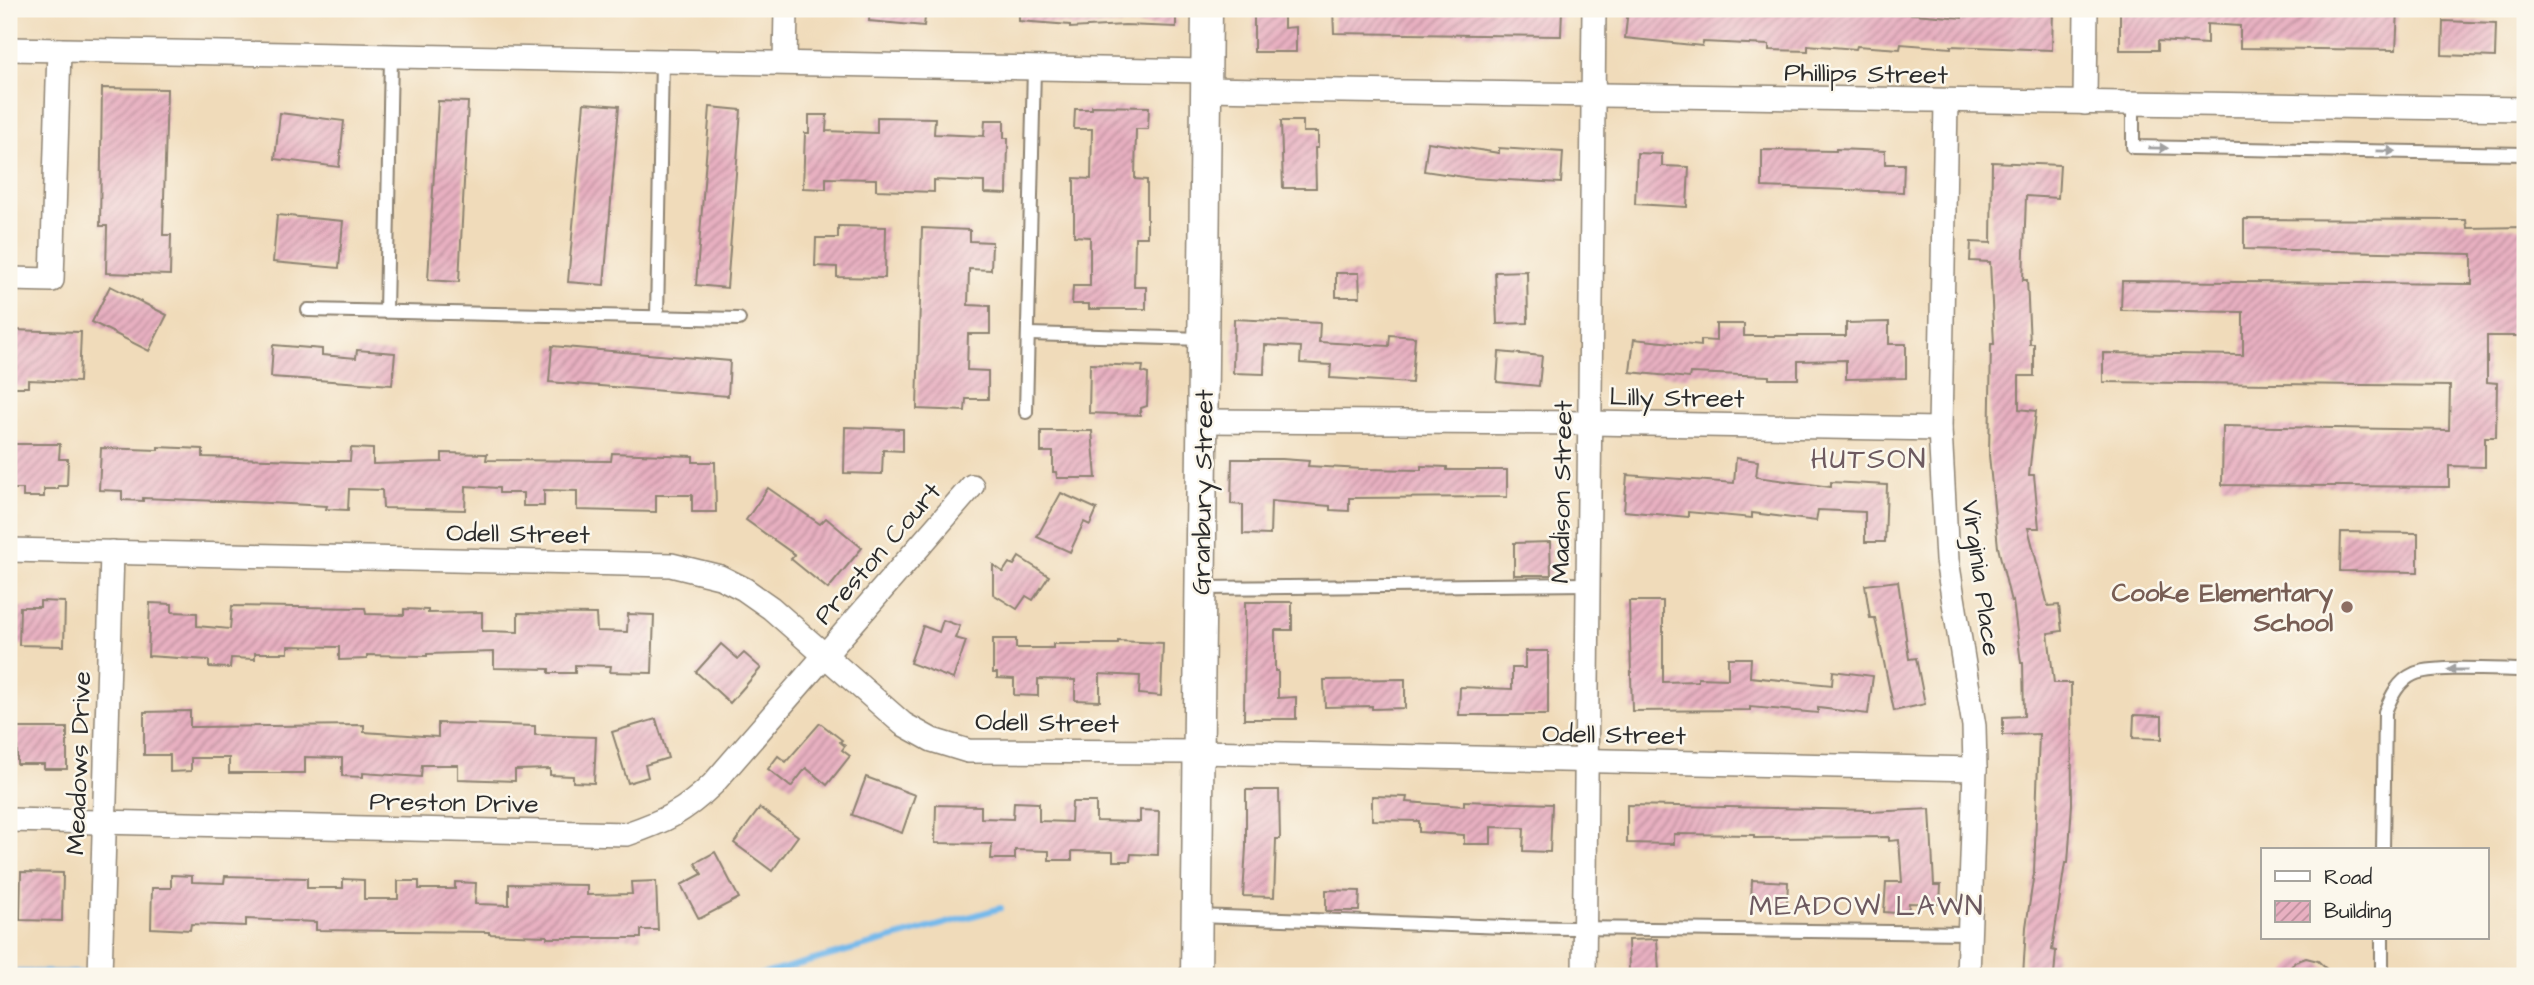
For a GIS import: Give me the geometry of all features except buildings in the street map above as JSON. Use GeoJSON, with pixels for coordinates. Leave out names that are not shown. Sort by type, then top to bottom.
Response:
{"type":"FeatureCollection","features":[{"type":"Feature","properties":{"kind":"street"},"geometry":{"type":"LineString","coordinates":[[785,62],[786,9]]}},
{"type":"Feature","properties":{"kind":"street","name":"Granbury Street"},"geometry":{"type":"LineString","coordinates":[[1196,976],[1207,9]]}},
{"type":"Feature","properties":{"kind":"street","name":"Madison Street"},"geometry":{"type":"LineString","coordinates":[[1584,976],[1594,9]]}},
{"type":"Feature","properties":{"kind":"street"},"geometry":{"type":"LineString","coordinates":[[2085,103],[2086,9]]}},
{"type":"Feature","properties":{"kind":"street","name":"Phillips Street"},"geometry":{"type":"LineString","coordinates":[[9,49],[1034,66],[1205,80],[1593,96],[2525,109]]}},
{"type":"Feature","properties":{"kind":"street"},"geometry":{"type":"LineString","coordinates":[[9,279],[52,280],[59,50]]}},
{"type":"Feature","properties":{"kind":"street","name":"Virginia Place"},"geometry":{"type":"LineString","coordinates":[[1946,102],[1940,429],[1947,560],[1974,726],[1968,976]]}},
{"type":"Feature","properties":{"kind":"street","name":"Lilly Street"},"geometry":{"type":"LineString","coordinates":[[1203,421],[1591,423],[1940,429]]}},
{"type":"Feature","properties":{"kind":"street","name":"Preston Court"},"geometry":{"type":"LineString","coordinates":[[825,656],[972,486]]}},
{"type":"Feature","properties":{"kind":"street","name":"Odell Street"},"geometry":{"type":"LineString","coordinates":[[9,550],[671,565],[720,577],[744,589],[771,608],[903,724],[932,740],[968,751],[1198,752],[1975,769]]}},
{"type":"Feature","properties":{"kind":"street","name":"Meadows Drive"},"geometry":{"type":"LineString","coordinates":[[100,976],[111,552]]}},
{"type":"Feature","properties":{"kind":"street","name":"Preston Drive"},"geometry":{"type":"LineString","coordinates":[[9,820],[627,834],[669,819],[691,805],[734,761],[825,656]]}},
{"type":"Feature","properties":{"kind":"lane"},"geometry":{"type":"LineString","coordinates":[[386,311],[391,57]]}},
{"type":"Feature","properties":{"kind":"lane"},"geometry":{"type":"LineString","coordinates":[[657,317],[662,61]]}},
{"type":"Feature","properties":{"kind":"lane"},"geometry":{"type":"LineString","coordinates":[[1026,412],[1034,66]]}},
{"type":"Feature","properties":{"kind":"lane"},"geometry":{"type":"LineString","coordinates":[[2133,104],[2133,147],[2525,154]]}},
{"type":"Feature","properties":{"kind":"lane"},"geometry":{"type":"LineString","coordinates":[[308,310],[739,319]]}},
{"type":"Feature","properties":{"kind":"lane"},"geometry":{"type":"LineString","coordinates":[[1029,334],[1204,339]]}},
{"type":"Feature","properties":{"kind":"lane"},"geometry":{"type":"LineString","coordinates":[[1200,588],[1588,584]]}},
{"type":"Feature","properties":{"kind":"lane"},"geometry":{"type":"LineString","coordinates":[[2383,848],[2385,712],[2390,697],[2401,682],[2416,673],[2437,670],[2525,670]]}},
{"type":"Feature","properties":{"kind":"lane"},"geometry":{"type":"LineString","coordinates":[[1197,916],[1506,927],[1969,933]]}},
{"type":"Feature","properties":{"kind":"lane"},"geometry":{"type":"LineString","coordinates":[[2382,940],[2382,976]]}},
{"type":"Feature","properties":{"kind":"waterway"},"geometry":{"type":"LineString","coordinates":[[757,976],[1001,908]]}},
{"type":"Feature","properties":{"kind":"waterway"},"geometry":{"type":"LineString","coordinates":[[9,972],[83,973]]}},
{"type":"Feature","properties":{"kind":"waterway"},"geometry":{"type":"LineString","coordinates":[[119,975],[149,976]]}},
{"type":"Feature","properties":{"kind":"place","name":"Cooke Elementary School"},"geometry":{"type":"Point","coordinates":[2347,607]}},
{"type":"Feature","properties":{"kind":"district","name":"HUTSON"},"geometry":{"type":"Point","coordinates":[1869,458]}},
{"type":"Feature","properties":{"kind":"district","name":"MEADOW LAWN"},"geometry":{"type":"Point","coordinates":[1867,905]}}]}
